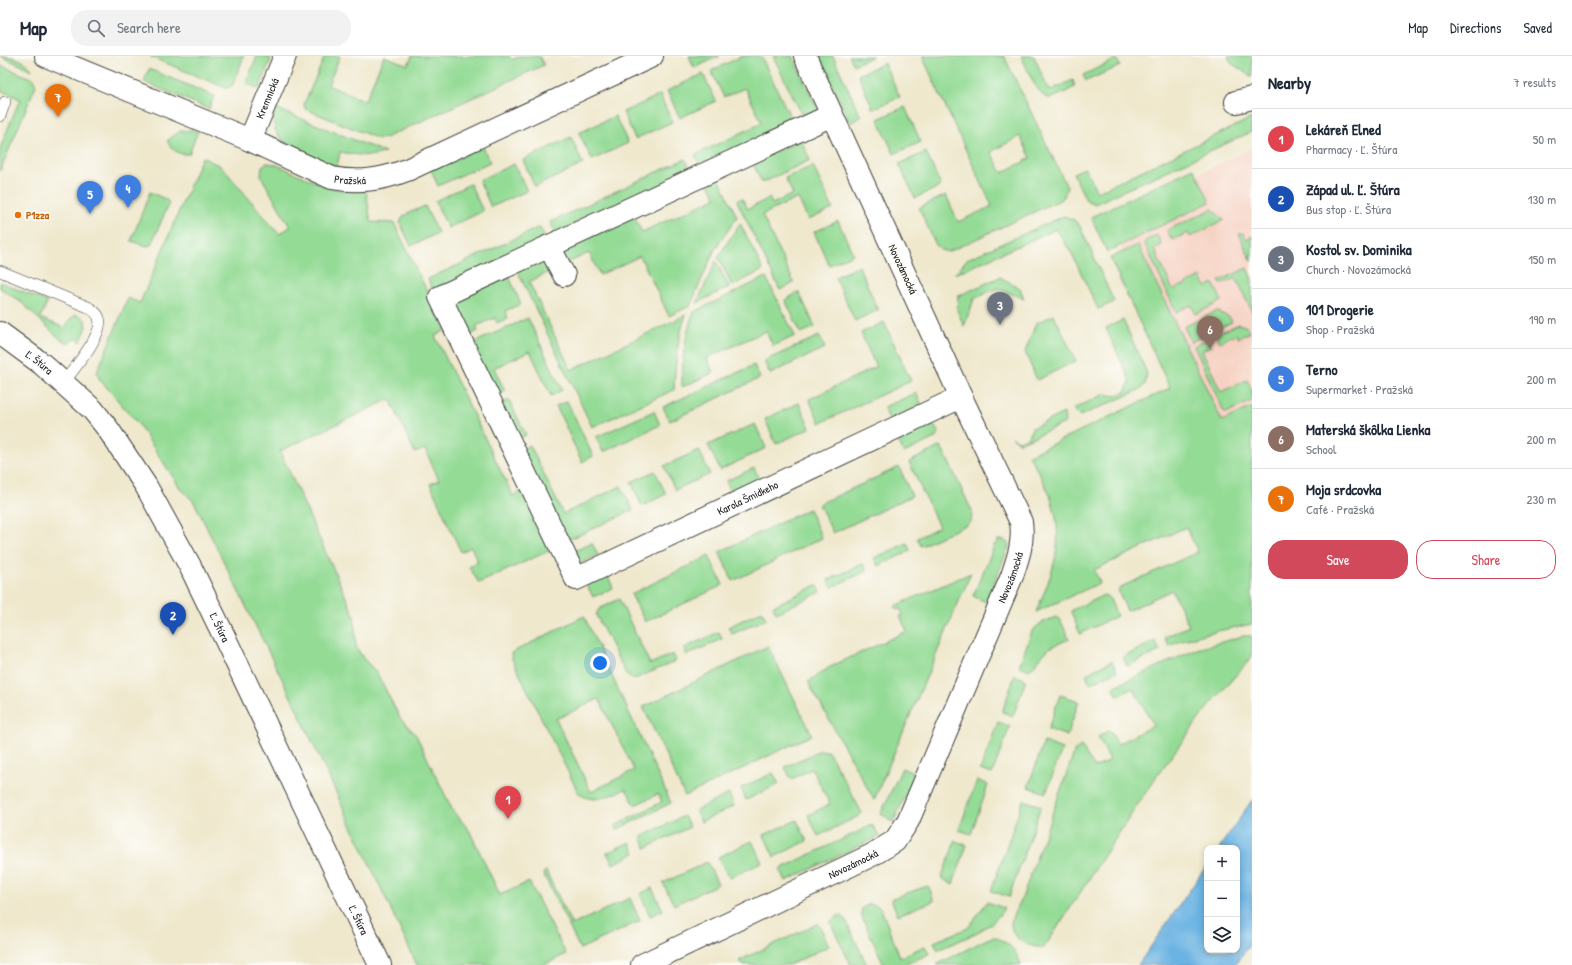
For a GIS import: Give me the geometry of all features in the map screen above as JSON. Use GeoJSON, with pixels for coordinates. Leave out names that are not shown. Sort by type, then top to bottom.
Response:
{"type":"FeatureCollection","features":[{"type":"Feature","properties":{"kind":"street","name":"Pražská"},"geometry":{"type":"LineString","coordinates":[[46,56],[250,140],[332,178],[362,182],[378,179],[407,170],[652,56]]}},
{"type":"Feature","properties":{"kind":"street","name":"Kremnická"},"geometry":{"type":"LineString","coordinates":[[250,140],[284,56]]}},
{"type":"Feature","properties":{"kind":"street","name":"Novozámocká"},"geometry":{"type":"LineString","coordinates":[[642,965],[886,848],[895,841],[908,821],[1012,576],[1021,549],[1023,534],[1021,522],[961,397],[805,56]]}},
{"type":"Feature","properties":{"kind":"street"},"geometry":{"type":"LineString","coordinates":[[564,275],[549,246],[832,115]]}},
{"type":"Feature","properties":{"kind":"street","name":"Karola Šmidkeho"},"geometry":{"type":"LineString","coordinates":[[549,246],[440,297],[576,579],[961,397]]}},
{"type":"Feature","properties":{"kind":"street","name":"Ľ. Štúra"},"geometry":{"type":"LineString","coordinates":[[0,333],[26,351],[64,382],[93,410],[134,466],[190,566],[380,965]]}},
{"type":"Feature","properties":{"kind":"lane"},"geometry":{"type":"LineString","coordinates":[[0,116],[5,102]]}},
{"type":"Feature","properties":{"kind":"lane"},"geometry":{"type":"LineString","coordinates":[[0,271],[88,307],[96,313],[100,319],[99,326],[90,347],[64,382]]}},
{"type":"Feature","properties":{"kind":"shaded area"},"geometry":{"type":"Polygon","coordinates":[[[1252,148],[1252,435],[1216,453],[1120,246],[1210,202],[1197,175],[1252,148]]]}},
{"type":"Feature","properties":{"kind":"green space"},"geometry":{"type":"Polygon","coordinates":[[[0,56],[22,61],[32,70],[0,56]]]}},
{"type":"Feature","properties":{"kind":"green space"},"geometry":{"type":"Polygon","coordinates":[[[151,56],[244,56],[232,86],[226,88],[151,56]]]}},
{"type":"Feature","properties":{"kind":"green space"},"geometry":{"type":"Polygon","coordinates":[[[257,56],[264,56],[271,59],[259,89],[246,83],[257,56]]]}},
{"type":"Feature","properties":{"kind":"green space"},"geometry":{"type":"Polygon","coordinates":[[[325,56],[340,56],[328,85],[365,101],[384,56],[408,65],[412,56],[509,56],[512,60],[520,56],[539,56],[544,65],[385,138],[379,139],[305,109],[304,104],[325,56]]]}},
{"type":"Feature","properties":{"kind":"green space"},"geometry":{"type":"Polygon","coordinates":[[[689,56],[720,56],[694,68],[689,56]]]}},
{"type":"Feature","properties":{"kind":"green space"},"geometry":{"type":"Polygon","coordinates":[[[742,56],[761,56],[793,123],[701,167],[695,155],[762,123],[745,88],[724,97],[711,71],[742,56]]]}},
{"type":"Feature","properties":{"kind":"green space"},"geometry":{"type":"Polygon","coordinates":[[[773,56],[792,56],[819,111],[804,119],[773,56]]]}},
{"type":"Feature","properties":{"kind":"green space"},"geometry":{"type":"Polygon","coordinates":[[[819,56],[833,56],[861,117],[850,123],[819,56]]]}},
{"type":"Feature","properties":{"kind":"green space"},"geometry":{"type":"Polygon","coordinates":[[[849,56],[873,56],[854,65],[849,56]]]}},
{"type":"Feature","properties":{"kind":"green space"},"geometry":{"type":"Polygon","coordinates":[[[922,56],[1004,56],[1067,187],[1064,197],[1060,200],[948,252],[941,250],[936,245],[919,208],[946,195],[958,222],[992,206],[922,56]],[[1020,136],[991,152],[1002,173],[1031,158],[1020,136]]]}},
{"type":"Feature","properties":{"kind":"green space"},"geometry":{"type":"Polygon","coordinates":[[[1021,56],[1034,56],[1049,91],[1073,80],[1075,87],[1056,96],[1050,98],[1046,97],[1041,94],[1037,88],[1021,56]]]}},
{"type":"Feature","properties":{"kind":"green space"},"geometry":{"type":"Polygon","coordinates":[[[1228,56],[1252,56],[1252,77],[1231,63],[1228,56]]]}},
{"type":"Feature","properties":{"kind":"green space"},"geometry":{"type":"Polygon","coordinates":[[[1117,59],[1120,66],[1086,81],[1083,75],[1117,59]]]}},
{"type":"Feature","properties":{"kind":"green space"},"geometry":{"type":"Polygon","coordinates":[[[884,63],[900,97],[873,109],[858,75],[884,63]]]}},
{"type":"Feature","properties":{"kind":"green space"},"geometry":{"type":"Polygon","coordinates":[[[0,65],[33,79],[36,85],[0,171],[0,148],[20,99],[0,90],[0,65]]]}},
{"type":"Feature","properties":{"kind":"green space"},"geometry":{"type":"Polygon","coordinates":[[[149,69],[214,96],[209,109],[144,82],[149,69]]]}},
{"type":"Feature","properties":{"kind":"green space"},"geometry":{"type":"Polygon","coordinates":[[[703,74],[716,101],[680,118],[667,91],[703,74]]]}},
{"type":"Feature","properties":{"kind":"green space"},"geometry":{"type":"Polygon","coordinates":[[[660,95],[672,122],[635,139],[623,112],[660,95]]]}},
{"type":"Feature","properties":{"kind":"green space"},"geometry":{"type":"Polygon","coordinates":[[[905,107],[921,142],[894,154],[878,119],[905,107]]]}},
{"type":"Feature","properties":{"kind":"green space"},"geometry":{"type":"Polygon","coordinates":[[[275,108],[385,152],[369,156],[340,152],[337,167],[308,155],[286,143],[277,133],[274,126],[275,108]]]}},
{"type":"Feature","properties":{"kind":"green space"},"geometry":{"type":"Polygon","coordinates":[[[615,116],[628,143],[592,160],[579,133],[615,116]]]}},
{"type":"Feature","properties":{"kind":"green space"},"geometry":{"type":"Polygon","coordinates":[[[1252,118],[1251,132],[1095,204],[1086,200],[1073,173],[1085,168],[1097,192],[1252,118]]]}},
{"type":"Feature","properties":{"kind":"green space"},"geometry":{"type":"Polygon","coordinates":[[[180,131],[198,131],[189,154],[178,153],[167,141],[180,131]]]}},
{"type":"Feature","properties":{"kind":"green space"},"geometry":{"type":"Polygon","coordinates":[[[571,137],[583,164],[535,187],[523,160],[571,137]]]}},
{"type":"Feature","properties":{"kind":"green space"},"geometry":{"type":"Polygon","coordinates":[[[801,140],[810,160],[762,183],[752,162],[801,140]]]}},
{"type":"Feature","properties":{"kind":"green space"},"geometry":{"type":"Polygon","coordinates":[[[483,147],[490,162],[438,186],[431,170],[483,147]]]}},
{"type":"Feature","properties":{"kind":"green space"},"geometry":{"type":"Polygon","coordinates":[[[926,152],[941,186],[915,198],[899,164],[926,152]]]}},
{"type":"Feature","properties":{"kind":"green space"},"geometry":{"type":"Polygon","coordinates":[[[202,157],[222,167],[279,234],[290,227],[261,176],[262,166],[267,163],[275,164],[325,186],[346,191],[366,191],[371,222],[394,223],[446,330],[435,336],[513,496],[524,490],[553,549],[479,583],[469,567],[478,562],[471,547],[461,552],[430,484],[439,480],[425,449],[415,453],[390,399],[280,451],[354,615],[356,646],[363,658],[377,673],[400,718],[416,735],[453,811],[469,830],[500,895],[529,882],[566,954],[544,965],[417,965],[295,705],[194,502],[180,488],[139,425],[99,379],[97,372],[128,298],[140,303],[202,157]]]}},
{"type":"Feature","properties":{"kind":"green space"},"geometry":{"type":"Polygon","coordinates":[[[685,159],[691,171],[556,234],[550,222],[685,159]]]}},
{"type":"Feature","properties":{"kind":"green space"},"geometry":{"type":"Polygon","coordinates":[[[514,164],[527,191],[491,207],[479,180],[514,164]]]}},
{"type":"Feature","properties":{"kind":"green space"},"geometry":{"type":"Polygon","coordinates":[[[813,166],[833,209],[808,220],[798,198],[762,215],[794,283],[780,290],[737,201],[742,198],[748,209],[769,198],[772,204],[793,194],[785,178],[813,166]]]}},
{"type":"Feature","properties":{"kind":"green space"},"geometry":{"type":"Polygon","coordinates":[[[1194,168],[1210,202],[1107,252],[1091,217],[1194,168]]]}},
{"type":"Feature","properties":{"kind":"green space"},"geometry":{"type":"Polygon","coordinates":[[[718,176],[737,217],[715,249],[690,306],[669,316],[640,256],[600,275],[589,253],[565,264],[559,251],[634,216],[642,232],[716,198],[708,181],[718,176]]]}},
{"type":"Feature","properties":{"kind":"green space"},"geometry":{"type":"Polygon","coordinates":[[[470,184],[483,211],[448,228],[435,201],[470,184]]]}},
{"type":"Feature","properties":{"kind":"green space"},"geometry":{"type":"Polygon","coordinates":[[[150,192],[167,200],[169,203],[151,245],[147,246],[131,241],[150,192]]]}},
{"type":"Feature","properties":{"kind":"green space"},"geometry":{"type":"Polygon","coordinates":[[[425,206],[438,233],[411,246],[400,223],[401,220],[407,214],[425,206]]]}},
{"type":"Feature","properties":{"kind":"green space"},"geometry":{"type":"Polygon","coordinates":[[[1213,209],[1224,220],[1190,237],[1188,233],[1172,240],[1167,230],[1213,209]]]}},
{"type":"Feature","properties":{"kind":"green space"},"geometry":{"type":"Polygon","coordinates":[[[1064,216],[1074,220],[1080,226],[1114,302],[1098,309],[1072,254],[1056,229],[955,274],[967,259],[1064,216]]]}},
{"type":"Feature","properties":{"kind":"green space"},"geometry":{"type":"Polygon","coordinates":[[[838,221],[853,254],[829,265],[814,232],[838,221]]]}},
{"type":"Feature","properties":{"kind":"green space"},"geometry":{"type":"Polygon","coordinates":[[[740,223],[763,270],[732,286],[718,257],[740,223]]]}},
{"type":"Feature","properties":{"kind":"green space"},"geometry":{"type":"Polygon","coordinates":[[[540,227],[546,239],[433,292],[428,279],[540,227]]]}},
{"type":"Feature","properties":{"kind":"green space"},"geometry":{"type":"Polygon","coordinates":[[[1243,233],[1246,239],[1252,236],[1252,262],[1239,234],[1243,233]]]}},
{"type":"Feature","properties":{"kind":"green space"},"geometry":{"type":"Polygon","coordinates":[[[1157,235],[1162,245],[1154,249],[1173,290],[1201,277],[1206,287],[1213,283],[1222,301],[1196,314],[1191,305],[1176,312],[1144,242],[1157,235]]]}},
{"type":"Feature","properties":{"kind":"green space"},"geometry":{"type":"Polygon","coordinates":[[[1138,245],[1222,421],[1252,407],[1252,624],[1199,635],[1169,646],[1165,637],[1189,626],[1172,590],[1127,611],[1118,590],[1123,586],[1198,552],[1186,527],[1094,570],[1100,583],[1036,612],[1048,584],[1056,557],[1057,529],[1049,493],[1029,455],[1170,388],[1110,258],[1138,245]]]}},
{"type":"Feature","properties":{"kind":"green space"},"geometry":{"type":"Polygon","coordinates":[[[546,256],[553,270],[529,282],[571,370],[686,315],[680,334],[677,352],[674,390],[592,427],[517,270],[546,256]]]}},
{"type":"Feature","properties":{"kind":"green space"},"geometry":{"type":"Polygon","coordinates":[[[716,261],[729,287],[697,303],[716,261]]]}},
{"type":"Feature","properties":{"kind":"green space"},"geometry":{"type":"Polygon","coordinates":[[[859,266],[878,310],[855,321],[835,277],[859,266]]]}},
{"type":"Feature","properties":{"kind":"green space"},"geometry":{"type":"Polygon","coordinates":[[[1247,268],[1252,279],[1252,312],[1236,278],[1221,284],[1219,281],[1247,268]]]}},
{"type":"Feature","properties":{"kind":"green space"},"geometry":{"type":"Polygon","coordinates":[[[508,274],[521,304],[505,311],[508,318],[497,323],[495,318],[476,326],[478,331],[468,336],[454,309],[455,302],[460,296],[508,274]]]}},
{"type":"Feature","properties":{"kind":"green space"},"geometry":{"type":"Polygon","coordinates":[[[766,277],[795,336],[773,346],[766,331],[707,358],[713,373],[682,387],[684,349],[694,312],[766,277]]]}},
{"type":"Feature","properties":{"kind":"green space"},"geometry":{"type":"Polygon","coordinates":[[[1000,277],[1020,288],[1024,299],[997,288],[974,299],[964,326],[957,310],[958,296],[1000,277]]]}},
{"type":"Feature","properties":{"kind":"green space"},"geometry":{"type":"Polygon","coordinates":[[[0,282],[46,301],[47,303],[40,318],[65,328],[69,320],[76,315],[84,319],[86,326],[80,342],[77,338],[68,343],[60,339],[22,303],[0,288],[0,282]]]}},
{"type":"Feature","properties":{"kind":"green space"},"geometry":{"type":"Polygon","coordinates":[[[799,292],[815,327],[801,333],[785,300],[799,292]]]}},
{"type":"Feature","properties":{"kind":"green space"},"geometry":{"type":"Polygon","coordinates":[[[1217,311],[1230,318],[1232,322],[1191,342],[1184,327],[1217,311]]]}},
{"type":"Feature","properties":{"kind":"green space"},"geometry":{"type":"Polygon","coordinates":[[[1054,315],[1076,361],[1037,380],[1025,352],[1036,323],[1054,315]]]}},
{"type":"Feature","properties":{"kind":"green space"},"geometry":{"type":"Polygon","coordinates":[[[528,318],[562,390],[551,396],[530,351],[494,368],[505,391],[496,395],[471,344],[528,318]]]}},
{"type":"Feature","properties":{"kind":"green space"},"geometry":{"type":"Polygon","coordinates":[[[1123,320],[1147,373],[1145,385],[1139,390],[1080,416],[1073,409],[1105,394],[1115,396],[1125,392],[1130,381],[1106,328],[1123,320]]]}},
{"type":"Feature","properties":{"kind":"green space"},"geometry":{"type":"Polygon","coordinates":[[[884,322],[911,381],[820,423],[809,399],[876,367],[861,333],[884,322]]]}},
{"type":"Feature","properties":{"kind":"green space"},"geometry":{"type":"Polygon","coordinates":[[[1239,324],[1247,327],[1249,333],[1238,338],[1236,334],[1219,342],[1216,334],[1239,324]]]}},
{"type":"Feature","properties":{"kind":"green space"},"geometry":{"type":"Polygon","coordinates":[[[819,336],[825,348],[770,374],[764,361],[819,336]]]}},
{"type":"Feature","properties":{"kind":"green space"},"geometry":{"type":"Polygon","coordinates":[[[1207,339],[1211,346],[1202,350],[1221,392],[1247,380],[1252,390],[1252,401],[1226,413],[1224,412],[1194,346],[1207,339]]]}},
{"type":"Feature","properties":{"kind":"green space"},"geometry":{"type":"Polygon","coordinates":[[[754,365],[760,378],[670,421],[663,407],[754,365]]]}},
{"type":"Feature","properties":{"kind":"green space"},"geometry":{"type":"Polygon","coordinates":[[[916,393],[922,405],[889,420],[884,407],[916,393]]]}},
{"type":"Feature","properties":{"kind":"green space"},"geometry":{"type":"Polygon","coordinates":[[[509,400],[526,435],[517,439],[500,404],[509,400]]]}},
{"type":"Feature","properties":{"kind":"green space"},"geometry":{"type":"Polygon","coordinates":[[[567,401],[593,456],[582,462],[556,406],[567,401]]]}},
{"type":"Feature","properties":{"kind":"green space"},"geometry":{"type":"Polygon","coordinates":[[[799,403],[810,428],[776,444],[765,419],[799,403]]]}},
{"type":"Feature","properties":{"kind":"green space"},"geometry":{"type":"Polygon","coordinates":[[[654,411],[660,425],[603,452],[596,437],[654,411]]]}},
{"type":"Feature","properties":{"kind":"green space"},"geometry":{"type":"Polygon","coordinates":[[[1064,413],[1065,423],[1019,443],[1012,437],[1019,441],[1029,437],[1032,428],[1064,413]]]}},
{"type":"Feature","properties":{"kind":"green space"},"geometry":{"type":"Polygon","coordinates":[[[755,424],[766,448],[720,470],[708,445],[755,424]]]}},
{"type":"Feature","properties":{"kind":"green space"},"geometry":{"type":"Polygon","coordinates":[[[931,425],[935,427],[939,433],[937,437],[904,453],[898,440],[931,425]]]}},
{"type":"Feature","properties":{"kind":"green space"},"geometry":{"type":"Polygon","coordinates":[[[530,445],[563,514],[621,486],[633,510],[566,541],[522,449],[530,445]]]}},
{"type":"Feature","properties":{"kind":"green space"},"geometry":{"type":"Polygon","coordinates":[[[941,446],[972,511],[972,518],[968,524],[921,546],[917,538],[939,527],[909,462],[941,446]]]}},
{"type":"Feature","properties":{"kind":"green space"},"geometry":{"type":"Polygon","coordinates":[[[699,450],[710,474],[675,490],[664,466],[699,450]]]}},
{"type":"Feature","properties":{"kind":"green space"},"geometry":{"type":"Polygon","coordinates":[[[899,467],[912,496],[833,533],[819,504],[899,467]]]}},
{"type":"Feature","properties":{"kind":"green space"},"geometry":{"type":"Polygon","coordinates":[[[754,468],[760,480],[732,493],[726,481],[754,468]]]}},
{"type":"Feature","properties":{"kind":"green space"},"geometry":{"type":"Polygon","coordinates":[[[655,471],[666,494],[642,506],[631,482],[655,471]]]}},
{"type":"Feature","properties":{"kind":"green space"},"geometry":{"type":"Polygon","coordinates":[[[809,509],[822,538],[733,581],[719,552],[809,509]]]}},
{"type":"Feature","properties":{"kind":"green space"},"geometry":{"type":"Polygon","coordinates":[[[998,540],[1004,540],[1009,545],[986,602],[973,596],[998,540]]]}},
{"type":"Feature","properties":{"kind":"green space"},"geometry":{"type":"Polygon","coordinates":[[[592,543],[598,555],[578,564],[572,552],[592,543]]]}},
{"type":"Feature","properties":{"kind":"green space"},"geometry":{"type":"Polygon","coordinates":[[[907,543],[910,551],[878,566],[874,558],[907,543]]]}},
{"type":"Feature","properties":{"kind":"green space"},"geometry":{"type":"Polygon","coordinates":[[[709,556],[723,585],[645,622],[631,594],[709,556]]]}},
{"type":"Feature","properties":{"kind":"green space"},"geometry":{"type":"Polygon","coordinates":[[[863,564],[867,571],[832,587],[828,580],[863,564]]]}},
{"type":"Feature","properties":{"kind":"green space"},"geometry":{"type":"Polygon","coordinates":[[[971,573],[874,800],[808,682],[830,667],[907,631],[900,616],[903,615],[901,609],[897,610],[895,606],[971,573]]]}},
{"type":"Feature","properties":{"kind":"green space"},"geometry":{"type":"Polygon","coordinates":[[[608,576],[613,588],[593,597],[587,585],[608,576]]]}},
{"type":"Feature","properties":{"kind":"green space"},"geometry":{"type":"Polygon","coordinates":[[[817,585],[821,592],[776,613],[773,606],[817,585]]]}},
{"type":"Feature","properties":{"kind":"green space"},"geometry":{"type":"Polygon","coordinates":[[[1104,595],[1109,597],[1117,616],[1080,634],[1071,612],[1072,610],[1104,595]]]}},
{"type":"Feature","properties":{"kind":"green space"},"geometry":{"type":"Polygon","coordinates":[[[619,599],[650,664],[673,654],[676,661],[635,679],[627,676],[596,615],[599,609],[619,599]]]}},
{"type":"Feature","properties":{"kind":"green space"},"geometry":{"type":"Polygon","coordinates":[[[762,611],[766,619],[732,634],[728,627],[762,611]]]}},
{"type":"Feature","properties":{"kind":"green space"},"geometry":{"type":"Polygon","coordinates":[[[584,616],[671,803],[616,830],[615,826],[662,802],[658,794],[635,805],[626,789],[595,799],[583,796],[578,792],[512,659],[511,653],[584,616]],[[599,699],[556,719],[591,792],[634,770],[599,699]]]}},
{"type":"Feature","properties":{"kind":"green space"},"geometry":{"type":"Polygon","coordinates":[[[1056,617],[1060,619],[1069,639],[1049,648],[1030,670],[1019,666],[1032,631],[1041,623],[1056,617]]]}},
{"type":"Feature","properties":{"kind":"green space"},"geometry":{"type":"Polygon","coordinates":[[[719,632],[722,639],[687,655],[684,648],[719,632]]]}},
{"type":"Feature","properties":{"kind":"green space"},"geometry":{"type":"Polygon","coordinates":[[[1243,636],[1252,636],[1252,657],[1208,707],[1153,781],[1044,948],[1033,946],[1018,939],[1012,930],[1012,918],[1021,901],[1075,750],[1081,746],[1095,768],[1110,760],[1098,737],[1109,730],[1118,744],[1154,725],[1133,688],[1118,696],[1113,687],[1197,649],[1243,636]]]}},
{"type":"Feature","properties":{"kind":"green space"},"geometry":{"type":"Polygon","coordinates":[[[1155,641],[1160,651],[1127,666],[1123,657],[1155,641]]]}},
{"type":"Feature","properties":{"kind":"green space"},"geometry":{"type":"Polygon","coordinates":[[[768,646],[812,735],[685,796],[643,707],[768,646]]]}},
{"type":"Feature","properties":{"kind":"green space"},"geometry":{"type":"Polygon","coordinates":[[[1112,661],[1117,671],[1090,684],[1086,674],[1112,661]]]}},
{"type":"Feature","properties":{"kind":"green space"},"geometry":{"type":"Polygon","coordinates":[[[1015,675],[1026,680],[1013,716],[1002,712],[1015,675]]]}},
{"type":"Feature","properties":{"kind":"green space"},"geometry":{"type":"Polygon","coordinates":[[[1060,695],[1079,701],[1067,736],[1048,729],[1060,695]]]}},
{"type":"Feature","properties":{"kind":"green space"},"geometry":{"type":"Polygon","coordinates":[[[998,722],[1010,726],[992,774],[980,770],[998,722]]]}},
{"type":"Feature","properties":{"kind":"green space"},"geometry":{"type":"Polygon","coordinates":[[[1044,742],[1062,749],[1046,793],[1028,787],[1044,742]]]}},
{"type":"Feature","properties":{"kind":"green space"},"geometry":{"type":"Polygon","coordinates":[[[821,750],[827,751],[831,756],[862,813],[859,816],[818,836],[808,815],[830,804],[812,769],[791,779],[785,767],[821,750]]]}},
{"type":"Feature","properties":{"kind":"green space"},"geometry":{"type":"Polygon","coordinates":[[[902,768],[915,774],[894,821],[890,821],[881,813],[902,768]]]}},
{"type":"Feature","properties":{"kind":"green space"},"geometry":{"type":"Polygon","coordinates":[[[773,773],[779,784],[746,800],[741,788],[773,773]]]}},
{"type":"Feature","properties":{"kind":"green space"},"geometry":{"type":"Polygon","coordinates":[[[977,780],[988,785],[971,834],[959,830],[977,780]]]}},
{"type":"Feature","properties":{"kind":"green space"},"geometry":{"type":"Polygon","coordinates":[[[729,794],[734,806],[701,822],[696,810],[729,794]]]}},
{"type":"Feature","properties":{"kind":"green space"},"geometry":{"type":"Polygon","coordinates":[[[1023,800],[1041,806],[1009,897],[991,891],[1023,800]]]}},
{"type":"Feature","properties":{"kind":"green space"},"geometry":{"type":"Polygon","coordinates":[[[684,816],[690,827],[646,848],[641,837],[684,816]]]}},
{"type":"Feature","properties":{"kind":"green space"},"geometry":{"type":"Polygon","coordinates":[[[797,820],[807,841],[774,857],[764,835],[797,820]]]}},
{"type":"Feature","properties":{"kind":"green space"},"geometry":{"type":"Polygon","coordinates":[[[872,825],[880,836],[786,881],[780,869],[872,825]]]}},
{"type":"Feature","properties":{"kind":"green space"},"geometry":{"type":"Polygon","coordinates":[[[752,841],[762,863],[729,878],[718,857],[752,841]]]}},
{"type":"Feature","properties":{"kind":"green space"},"geometry":{"type":"Polygon","coordinates":[[[955,841],[967,845],[953,884],[941,879],[955,841]]]}},
{"type":"Feature","properties":{"kind":"green space"},"geometry":{"type":"Polygon","coordinates":[[[630,842],[635,853],[613,864],[607,853],[630,842]]]}},
{"type":"Feature","properties":{"kind":"green space"},"geometry":{"type":"Polygon","coordinates":[[[707,862],[718,884],[674,905],[663,883],[707,862]]]}},
{"type":"Feature","properties":{"kind":"green space"},"geometry":{"type":"Polygon","coordinates":[[[546,871],[572,925],[630,898],[640,921],[580,949],[543,873],[546,871]]]}},
{"type":"Feature","properties":{"kind":"green space"},"geometry":{"type":"Polygon","coordinates":[[[927,886],[929,887],[934,901],[898,915],[892,902],[893,898],[927,886]]]}},
{"type":"Feature","properties":{"kind":"green space"},"geometry":{"type":"Polygon","coordinates":[[[652,888],[663,910],[650,916],[640,894],[652,888]]]}},
{"type":"Feature","properties":{"kind":"green space"},"geometry":{"type":"Polygon","coordinates":[[[987,902],[1004,908],[999,916],[975,934],[938,950],[934,942],[968,928],[987,902]]]}},
{"type":"Feature","properties":{"kind":"green space"},"geometry":{"type":"Polygon","coordinates":[[[870,904],[881,909],[900,957],[925,946],[929,954],[904,965],[884,965],[861,915],[862,908],[870,904]]]}},
{"type":"Feature","properties":{"kind":"green space"},"geometry":{"type":"Polygon","coordinates":[[[838,916],[842,916],[845,919],[867,965],[851,965],[831,924],[831,921],[838,916]]]}},
{"type":"Feature","properties":{"kind":"green space"},"geometry":{"type":"Polygon","coordinates":[[[817,924],[820,926],[829,946],[789,965],[742,965],[740,960],[817,924]]]}},
{"type":"Feature","properties":{"kind":"green space"},"geometry":{"type":"Polygon","coordinates":[[[994,937],[1004,941],[1011,947],[1017,955],[1021,965],[936,965],[987,939],[994,937]]]}},
{"type":"Feature","properties":{"kind":"water"},"geometry":{"type":"Polygon","coordinates":[[[1252,800],[1252,941],[1235,965],[1138,965],[1204,869],[1204,953],[1240,953],[1240,845],[1221,845],[1252,800]]]}},
{"type":"Feature","properties":{"kind":"place","name":"Moja srdcovka"},"geometry":{"type":"Point","coordinates":[58,117]}},
{"type":"Feature","properties":{"kind":"place","name":"101 Drogerie"},"geometry":{"type":"Point","coordinates":[128,208]}},
{"type":"Feature","properties":{"kind":"place","name":"Terno"},"geometry":{"type":"Point","coordinates":[90,214]}},
{"type":"Feature","properties":{"kind":"place","name":"P1zza"},"geometry":{"type":"Point","coordinates":[18,215]}},
{"type":"Feature","properties":{"kind":"place","name":"Kostol sv. Dominika"},"geometry":{"type":"Point","coordinates":[1000,325]}},
{"type":"Feature","properties":{"kind":"place","name":"Materská škôlka Lienka"},"geometry":{"type":"Point","coordinates":[1210,349]}},
{"type":"Feature","properties":{"kind":"place","name":"Západ ul. Ľ. Štúra"},"geometry":{"type":"Point","coordinates":[173,635]}},
{"type":"Feature","properties":{"kind":"place","name":"Lekáreň Elned"},"geometry":{"type":"Point","coordinates":[508,819]}}]}
